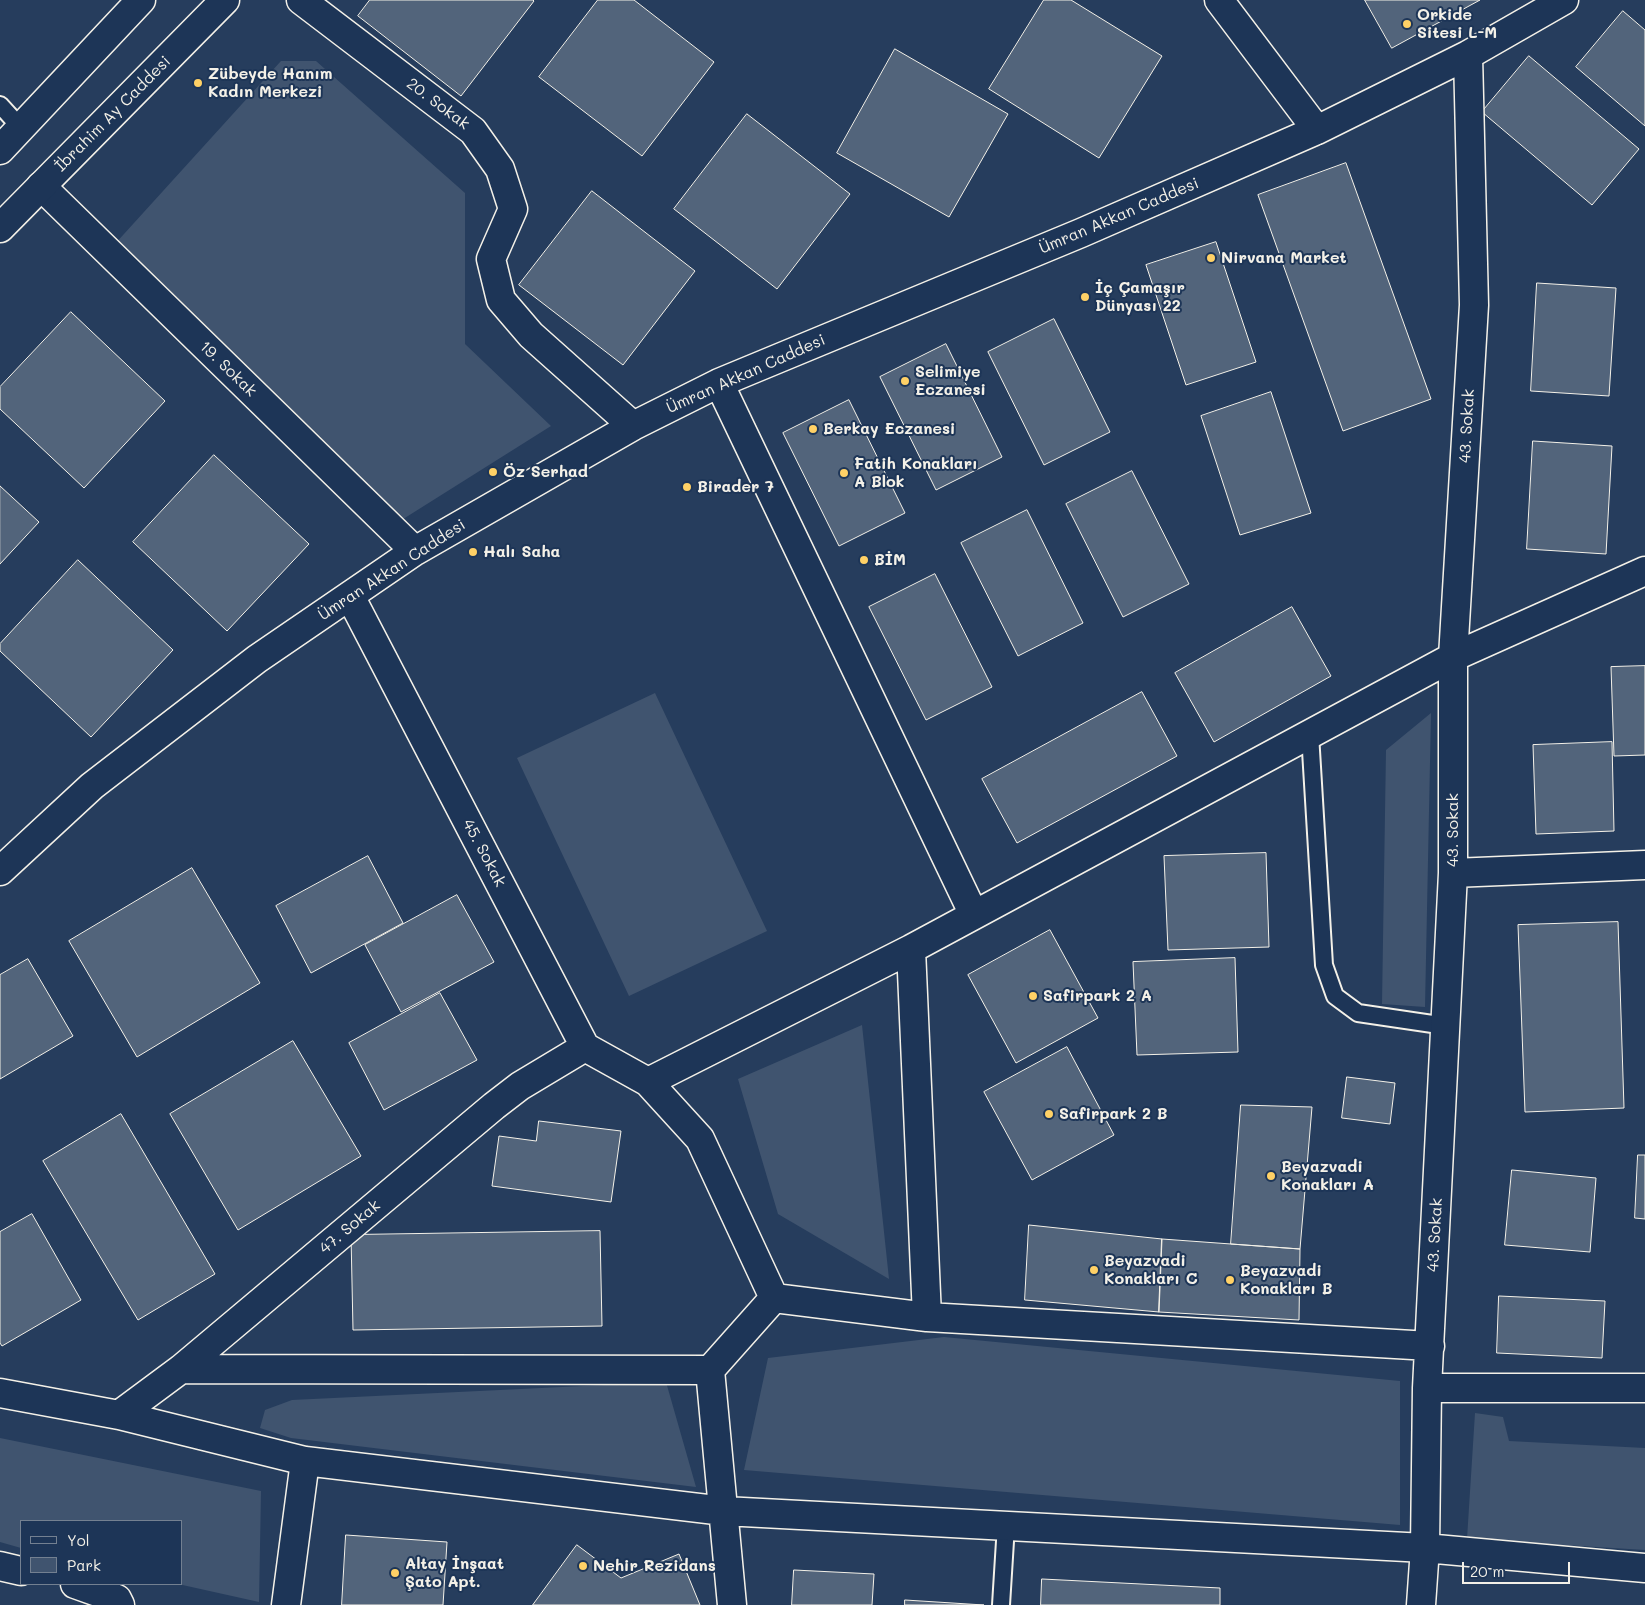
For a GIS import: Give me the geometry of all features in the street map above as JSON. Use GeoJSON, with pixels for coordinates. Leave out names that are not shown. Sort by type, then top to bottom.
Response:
{"type":"FeatureCollection","features":[{"type":"Feature","properties":{"kind":"street"},"geometry":{"type":"LineString","coordinates":[[0,150],[141,0]]}},
{"type":"Feature","properties":{"kind":"street","name":"İbrahim Ay Caddesi"},"geometry":{"type":"LineString","coordinates":[[0,228],[225,0]]}},
{"type":"Feature","properties":{"kind":"street","name":"20. Sokak"},"geometry":{"type":"LineString","coordinates":[[301,0],[473,131],[500,169],[513,209],[491,259],[500,300],[531,335],[633,426]]}},
{"type":"Feature","properties":{"kind":"street"},"geometry":{"type":"LineString","coordinates":[[1219,0],[1317,130]]}},
{"type":"Feature","properties":{"kind":"street","name":"Ümran Akkan Caddesi"},"geometry":{"type":"LineString","coordinates":[[0,872],[92,786],[257,659],[415,551],[633,426],[718,383],[1081,233],[1317,130],[1468,56],[1564,0]]}},
{"type":"Feature","properties":{"kind":"street","name":"43. Sokak"},"geometry":{"type":"LineString","coordinates":[[1421,1605],[1425,1548],[1427,1388],[1453,873],[1453,657],[1474,305],[1468,56]]}},
{"type":"Feature","properties":{"kind":"street","name":"19. Sokak"},"geometry":{"type":"LineString","coordinates":[[41,186],[415,551]]}},
{"type":"Feature","properties":{"kind":"street"},"geometry":{"type":"LineString","coordinates":[[718,383],[974,915]]}},
{"type":"Feature","properties":{"kind":"street"},"geometry":{"type":"LineString","coordinates":[[648,1082],[911,949],[1453,657],[1645,571]]}},
{"type":"Feature","properties":{"kind":"street","name":"45. Sokak"},"geometry":{"type":"LineString","coordinates":[[350,596],[585,1047]]}},
{"type":"Feature","properties":{"kind":"street"},"geometry":{"type":"LineString","coordinates":[[1453,873],[1645,864]]}},
{"type":"Feature","properties":{"kind":"street"},"geometry":{"type":"LineString","coordinates":[[911,949],[927,1317]]}},
{"type":"Feature","properties":{"kind":"street"},"geometry":{"type":"LineString","coordinates":[[585,1047],[648,1082],[700,1139],[774,1298]]}},
{"type":"Feature","properties":{"kind":"street","name":"47. Sokak"},"geometry":{"type":"LineString","coordinates":[[119,1415],[181,1369],[494,1106],[520,1086],[585,1047]]}},
{"type":"Feature","properties":{"kind":"street"},"geometry":{"type":"LineString","coordinates":[[774,1298],[927,1317],[1430,1346]]}},
{"type":"Feature","properties":{"kind":"street"},"geometry":{"type":"LineString","coordinates":[[732,1605],[710,1370],[774,1298]]}},
{"type":"Feature","properties":{"kind":"street"},"geometry":{"type":"LineString","coordinates":[[181,1369],[710,1370]]}},
{"type":"Feature","properties":{"kind":"street"},"geometry":{"type":"LineString","coordinates":[[1427,1388],[1645,1388]]}},
{"type":"Feature","properties":{"kind":"street"},"geometry":{"type":"LineString","coordinates":[[0,1393],[119,1415],[305,1461],[724,1511],[1425,1548],[1645,1568]]}},
{"type":"Feature","properties":{"kind":"street"},"geometry":{"type":"LineString","coordinates":[[286,1605],[305,1461]]}},
{"type":"Feature","properties":{"kind":"street"},"geometry":{"type":"LineString","coordinates":[[0,1566],[20,1571]]}},
{"type":"Feature","properties":{"kind":"street"},"geometry":{"type":"LineString","coordinates":[[78,1585],[117,1599],[120,1605]]}},
{"type":"Feature","properties":{"kind":"lane"},"geometry":{"type":"LineString","coordinates":[[0,105],[21,128]]}},
{"type":"Feature","properties":{"kind":"lane"},"geometry":{"type":"LineString","coordinates":[[1310,734],[1324,965],[1335,996],[1358,1013],[1446,1026]]}},
{"type":"Feature","properties":{"kind":"lane"},"geometry":{"type":"LineString","coordinates":[[1001,1605],[1006,1525]]}},
{"type":"Feature","properties":{"kind":"green space"},"geometry":{"type":"Polygon","coordinates":[[[281,61],[316,61],[465,193],[465,344],[551,426],[400,521],[114,245],[281,61]]]}},
{"type":"Feature","properties":{"kind":"green space"},"geometry":{"type":"Polygon","coordinates":[[[655,693],[767,931],[629,996],[517,758],[655,693]]]}},
{"type":"Feature","properties":{"kind":"green space"},"geometry":{"type":"Polygon","coordinates":[[[1431,713],[1425,1007],[1382,1004],[1386,750],[1431,713]]]}},
{"type":"Feature","properties":{"kind":"green space"},"geometry":{"type":"Polygon","coordinates":[[[862,1025],[889,1279],[778,1214],[738,1079],[862,1025]]]}},
{"type":"Feature","properties":{"kind":"green space"},"geometry":{"type":"Polygon","coordinates":[[[944,1337],[1400,1381],[1400,1525],[744,1470],[768,1358],[944,1337]]]}},
{"type":"Feature","properties":{"kind":"green space"},"geometry":{"type":"Polygon","coordinates":[[[666,1382],[696,1487],[291,1438],[260,1428],[265,1410],[292,1400],[666,1382]]]}},
{"type":"Feature","properties":{"kind":"green space"},"geometry":{"type":"Polygon","coordinates":[[[1475,1413],[1503,1417],[1509,1441],[1645,1448],[1645,1550],[1467,1539],[1475,1413]]]}},
{"type":"Feature","properties":{"kind":"green space"},"geometry":{"type":"Polygon","coordinates":[[[0,1438],[261,1491],[259,1602],[182,1585],[182,1520],[20,1520],[20,1548],[0,1542],[0,1438]]]}},
{"type":"Feature","properties":{"kind":"building"},"geometry":{"type":"Polygon","coordinates":[[[370,0],[534,1],[461,96],[358,16],[370,0]]]}},
{"type":"Feature","properties":{"kind":"building"},"geometry":{"type":"Polygon","coordinates":[[[598,0],[634,0],[714,62],[642,156],[539,77],[598,0]]]}},
{"type":"Feature","properties":{"kind":"building"},"geometry":{"type":"Polygon","coordinates":[[[1044,0],[1071,0],[1162,56],[1099,158],[989,89],[1044,0]]]}},
{"type":"Feature","properties":{"kind":"building","name":"Orkide Sitesi L-M"},"geometry":{"type":"Polygon","coordinates":[[[1365,0],[1480,0],[1392,48],[1365,0]]]}},
{"type":"Feature","properties":{"kind":"building"},"geometry":{"type":"Polygon","coordinates":[[[1623,11],[1645,30],[1645,126],[1576,67],[1623,11]]]}},
{"type":"Feature","properties":{"kind":"building"},"geometry":{"type":"Polygon","coordinates":[[[895,49],[1008,114],[949,217],[837,153],[895,49]]]}},
{"type":"Feature","properties":{"kind":"building"},"geometry":{"type":"Polygon","coordinates":[[[1529,56],[1639,149],[1592,205],[1482,112],[1529,56]]]}},
{"type":"Feature","properties":{"kind":"building"},"geometry":{"type":"Polygon","coordinates":[[[747,114],[850,194],[777,289],[674,209],[747,114]]]}},
{"type":"Feature","properties":{"kind":"building"},"geometry":{"type":"Polygon","coordinates":[[[1346,163],[1431,399],[1343,431],[1258,195],[1346,163]]]}},
{"type":"Feature","properties":{"kind":"building"},"geometry":{"type":"Polygon","coordinates":[[[592,191],[695,271],[623,365],[519,285],[592,191]]]}},
{"type":"Feature","properties":{"kind":"building"},"geometry":{"type":"Polygon","coordinates":[[[1216,242],[1256,362],[1186,385],[1146,265],[1216,242]]]}},
{"type":"Feature","properties":{"kind":"building"},"geometry":{"type":"Polygon","coordinates":[[[1537,283],[1616,288],[1609,396],[1531,391],[1537,283]]]}},
{"type":"Feature","properties":{"kind":"building"},"geometry":{"type":"Polygon","coordinates":[[[71,312],[165,401],[84,488],[0,409],[0,387],[71,312]]]}},
{"type":"Feature","properties":{"kind":"building"},"geometry":{"type":"Polygon","coordinates":[[[1054,319],[1110,432],[1044,465],[988,352],[1054,319]]]}},
{"type":"Feature","properties":{"kind":"building"},"geometry":{"type":"Polygon","coordinates":[[[946,344],[1002,457],[936,490],[880,377],[946,344]]]}},
{"type":"Feature","properties":{"kind":"building"},"geometry":{"type":"Polygon","coordinates":[[[1271,392],[1311,513],[1240,535],[1201,416],[1271,392]]]}},
{"type":"Feature","properties":{"kind":"building","name":"Fatih Konakları A Blok"},"geometry":{"type":"Polygon","coordinates":[[[849,400],[905,513],[839,546],[783,433],[849,400]]]}},
{"type":"Feature","properties":{"kind":"building"},"geometry":{"type":"Polygon","coordinates":[[[1533,441],[1612,446],[1606,554],[1527,549],[1533,441]]]}},
{"type":"Feature","properties":{"kind":"building"},"geometry":{"type":"Polygon","coordinates":[[[214,455],[309,544],[227,631],[133,542],[214,455]]]}},
{"type":"Feature","properties":{"kind":"building"},"geometry":{"type":"Polygon","coordinates":[[[1132,471],[1189,584],[1123,617],[1066,504],[1132,471]]]}},
{"type":"Feature","properties":{"kind":"building"},"geometry":{"type":"Polygon","coordinates":[[[0,486],[39,522],[0,564],[0,486]]]}},
{"type":"Feature","properties":{"kind":"building"},"geometry":{"type":"Polygon","coordinates":[[[1027,510],[1083,623],[1018,656],[961,543],[1027,510]]]}},
{"type":"Feature","properties":{"kind":"building"},"geometry":{"type":"Polygon","coordinates":[[[78,560],[173,650],[91,737],[0,651],[0,644],[78,560]]]}},
{"type":"Feature","properties":{"kind":"building"},"geometry":{"type":"Polygon","coordinates":[[[935,574],[992,687],[926,720],[869,607],[935,574]]]}},
{"type":"Feature","properties":{"kind":"building"},"geometry":{"type":"Polygon","coordinates":[[[1292,607],[1331,676],[1214,742],[1175,673],[1292,607]]]}},
{"type":"Feature","properties":{"kind":"building"},"geometry":{"type":"Polygon","coordinates":[[[1645,666],[1645,755],[1614,756],[1611,667],[1645,666]]]}},
{"type":"Feature","properties":{"kind":"building"},"geometry":{"type":"Polygon","coordinates":[[[1142,692],[1177,756],[1017,843],[982,779],[1142,692]]]}},
{"type":"Feature","properties":{"kind":"building"},"geometry":{"type":"Polygon","coordinates":[[[1612,742],[1614,831],[1536,834],[1533,745],[1612,742]]]}},
{"type":"Feature","properties":{"kind":"building"},"geometry":{"type":"Polygon","coordinates":[[[1266,853],[1269,947],[1168,950],[1164,856],[1266,853]]]}},
{"type":"Feature","properties":{"kind":"building"},"geometry":{"type":"Polygon","coordinates":[[[368,856],[403,923],[311,973],[276,906],[368,856]]]}},
{"type":"Feature","properties":{"kind":"building"},"geometry":{"type":"Polygon","coordinates":[[[192,868],[260,983],[137,1057],[69,941],[192,868]]]}},
{"type":"Feature","properties":{"kind":"building"},"geometry":{"type":"Polygon","coordinates":[[[457,895],[494,962],[401,1012],[365,945],[457,895]]]}},
{"type":"Feature","properties":{"kind":"building"},"geometry":{"type":"Polygon","coordinates":[[[1618,922],[1624,1108],[1525,1112],[1518,925],[1618,922]]]}},
{"type":"Feature","properties":{"kind":"building","name":"Safirpark 2 A"},"geometry":{"type":"Polygon","coordinates":[[[1050,930],[1098,1018],[1016,1063],[968,975],[1050,930]]]}},
{"type":"Feature","properties":{"kind":"building"},"geometry":{"type":"Polygon","coordinates":[[[1235,958],[1238,1052],[1137,1055],[1133,962],[1235,958]]]}},
{"type":"Feature","properties":{"kind":"building"},"geometry":{"type":"Polygon","coordinates":[[[28,959],[73,1036],[0,1079],[0,975],[28,959]]]}},
{"type":"Feature","properties":{"kind":"building"},"geometry":{"type":"Polygon","coordinates":[[[440,993],[477,1060],[384,1110],[349,1043],[440,993]]]}},
{"type":"Feature","properties":{"kind":"building"},"geometry":{"type":"Polygon","coordinates":[[[293,1041],[361,1156],[238,1230],[170,1114],[293,1041]]]}},
{"type":"Feature","properties":{"kind":"building","name":"Safirpark 2 B"},"geometry":{"type":"Polygon","coordinates":[[[1067,1047],[1114,1135],[1032,1180],[984,1092],[1067,1047]]]}},
{"type":"Feature","properties":{"kind":"building"},"geometry":{"type":"Polygon","coordinates":[[[1347,1077],[1395,1083],[1390,1124],[1342,1118],[1347,1077]]]}},
{"type":"Feature","properties":{"kind":"building","name":"Beyazvadi Konakları A"},"geometry":{"type":"Polygon","coordinates":[[[1241,1105],[1312,1107],[1300,1249],[1231,1244],[1241,1105]]]}},
{"type":"Feature","properties":{"kind":"building"},"geometry":{"type":"Polygon","coordinates":[[[121,1114],[215,1274],[138,1320],[43,1161],[121,1114]]]}},
{"type":"Feature","properties":{"kind":"building"},"geometry":{"type":"Polygon","coordinates":[[[539,1121],[621,1131],[611,1202],[492,1186],[499,1136],[536,1141],[539,1121]]]}},
{"type":"Feature","properties":{"kind":"building"},"geometry":{"type":"Polygon","coordinates":[[[1638,1155],[1645,1155],[1645,1219],[1635,1218],[1638,1155]]]}},
{"type":"Feature","properties":{"kind":"building"},"geometry":{"type":"Polygon","coordinates":[[[1512,1170],[1596,1178],[1590,1252],[1505,1245],[1512,1170]]]}},
{"type":"Feature","properties":{"kind":"building"},"geometry":{"type":"Polygon","coordinates":[[[32,1214],[81,1300],[2,1346],[0,1343],[0,1232],[32,1214]]]}},
{"type":"Feature","properties":{"kind":"building","name":"Beyazvadi Konakları C"},"geometry":{"type":"Polygon","coordinates":[[[1029,1225],[1162,1239],[1159,1312],[1025,1300],[1029,1225]]]}},
{"type":"Feature","properties":{"kind":"building"},"geometry":{"type":"Polygon","coordinates":[[[600,1231],[602,1326],[353,1330],[351,1235],[600,1231]]]}},
{"type":"Feature","properties":{"kind":"building","name":"Beyazvadi Konakları B"},"geometry":{"type":"Polygon","coordinates":[[[1162,1239],[1300,1249],[1299,1320],[1159,1312],[1162,1239]]]}},
{"type":"Feature","properties":{"kind":"building"},"geometry":{"type":"Polygon","coordinates":[[[1499,1296],[1605,1301],[1602,1358],[1497,1353],[1499,1296]]]}},
{"type":"Feature","properties":{"kind":"building","name":"Altay İnşaat Şato Apt."},"geometry":{"type":"Polygon","coordinates":[[[346,1535],[447,1542],[443,1605],[342,1605],[346,1535]]]}},
{"type":"Feature","properties":{"kind":"building","name":"Nehir Rezidans"},"geometry":{"type":"Polygon","coordinates":[[[577,1545],[621,1578],[679,1554],[700,1605],[533,1605],[577,1545]]]}},
{"type":"Feature","properties":{"kind":"building"},"geometry":{"type":"Polygon","coordinates":[[[794,1570],[874,1574],[872,1605],[792,1605],[794,1570]]]}},
{"type":"Feature","properties":{"kind":"building"},"geometry":{"type":"Polygon","coordinates":[[[1042,1579],[1220,1588],[1220,1605],[1041,1605],[1042,1579]]]}},
{"type":"Feature","properties":{"kind":"building"},"geometry":{"type":"Polygon","coordinates":[[[905,1600],[984,1605],[905,1605],[905,1600]]]}},
{"type":"Feature","properties":{"kind":"place","name":"Orkide Sitesi L-M"},"geometry":{"type":"Point","coordinates":[1407,24]}},
{"type":"Feature","properties":{"kind":"place","name":"Zübeyde Hanım Kadın Merkezi"},"geometry":{"type":"Point","coordinates":[198,83]}},
{"type":"Feature","properties":{"kind":"place","name":"Nirvana Market"},"geometry":{"type":"Point","coordinates":[1211,258]}},
{"type":"Feature","properties":{"kind":"place","name":"İç Çamaşır Dünyası 22"},"geometry":{"type":"Point","coordinates":[1085,297]}},
{"type":"Feature","properties":{"kind":"place","name":"Selimiye Eczanesi"},"geometry":{"type":"Point","coordinates":[905,381]}},
{"type":"Feature","properties":{"kind":"place","name":"Berkay Eczanesi"},"geometry":{"type":"Point","coordinates":[813,429]}},
{"type":"Feature","properties":{"kind":"place","name":"Öz Serhad"},"geometry":{"type":"Point","coordinates":[493,472]}},
{"type":"Feature","properties":{"kind":"place","name":"Fatih Konakları A Blok"},"geometry":{"type":"Point","coordinates":[844,473]}},
{"type":"Feature","properties":{"kind":"place","name":"Birader 7"},"geometry":{"type":"Point","coordinates":[687,487]}},
{"type":"Feature","properties":{"kind":"place","name":"Halı Saha"},"geometry":{"type":"Point","coordinates":[473,552]}},
{"type":"Feature","properties":{"kind":"place","name":"BİM"},"geometry":{"type":"Point","coordinates":[864,560]}},
{"type":"Feature","properties":{"kind":"place","name":"Safirpark 2 A"},"geometry":{"type":"Point","coordinates":[1033,996]}},
{"type":"Feature","properties":{"kind":"place","name":"Safirpark 2 B"},"geometry":{"type":"Point","coordinates":[1049,1114]}},
{"type":"Feature","properties":{"kind":"place","name":"Beyazvadi Konakları A"},"geometry":{"type":"Point","coordinates":[1271,1176]}},
{"type":"Feature","properties":{"kind":"place","name":"Beyazvadi Konakları C"},"geometry":{"type":"Point","coordinates":[1094,1270]}},
{"type":"Feature","properties":{"kind":"place","name":"Beyazvadi Konakları B"},"geometry":{"type":"Point","coordinates":[1230,1280]}},
{"type":"Feature","properties":{"kind":"place","name":"Nehir Rezidans"},"geometry":{"type":"Point","coordinates":[583,1566]}},
{"type":"Feature","properties":{"kind":"place","name":"Altay İnşaat Şato Apt."},"geometry":{"type":"Point","coordinates":[395,1573]}}]}
